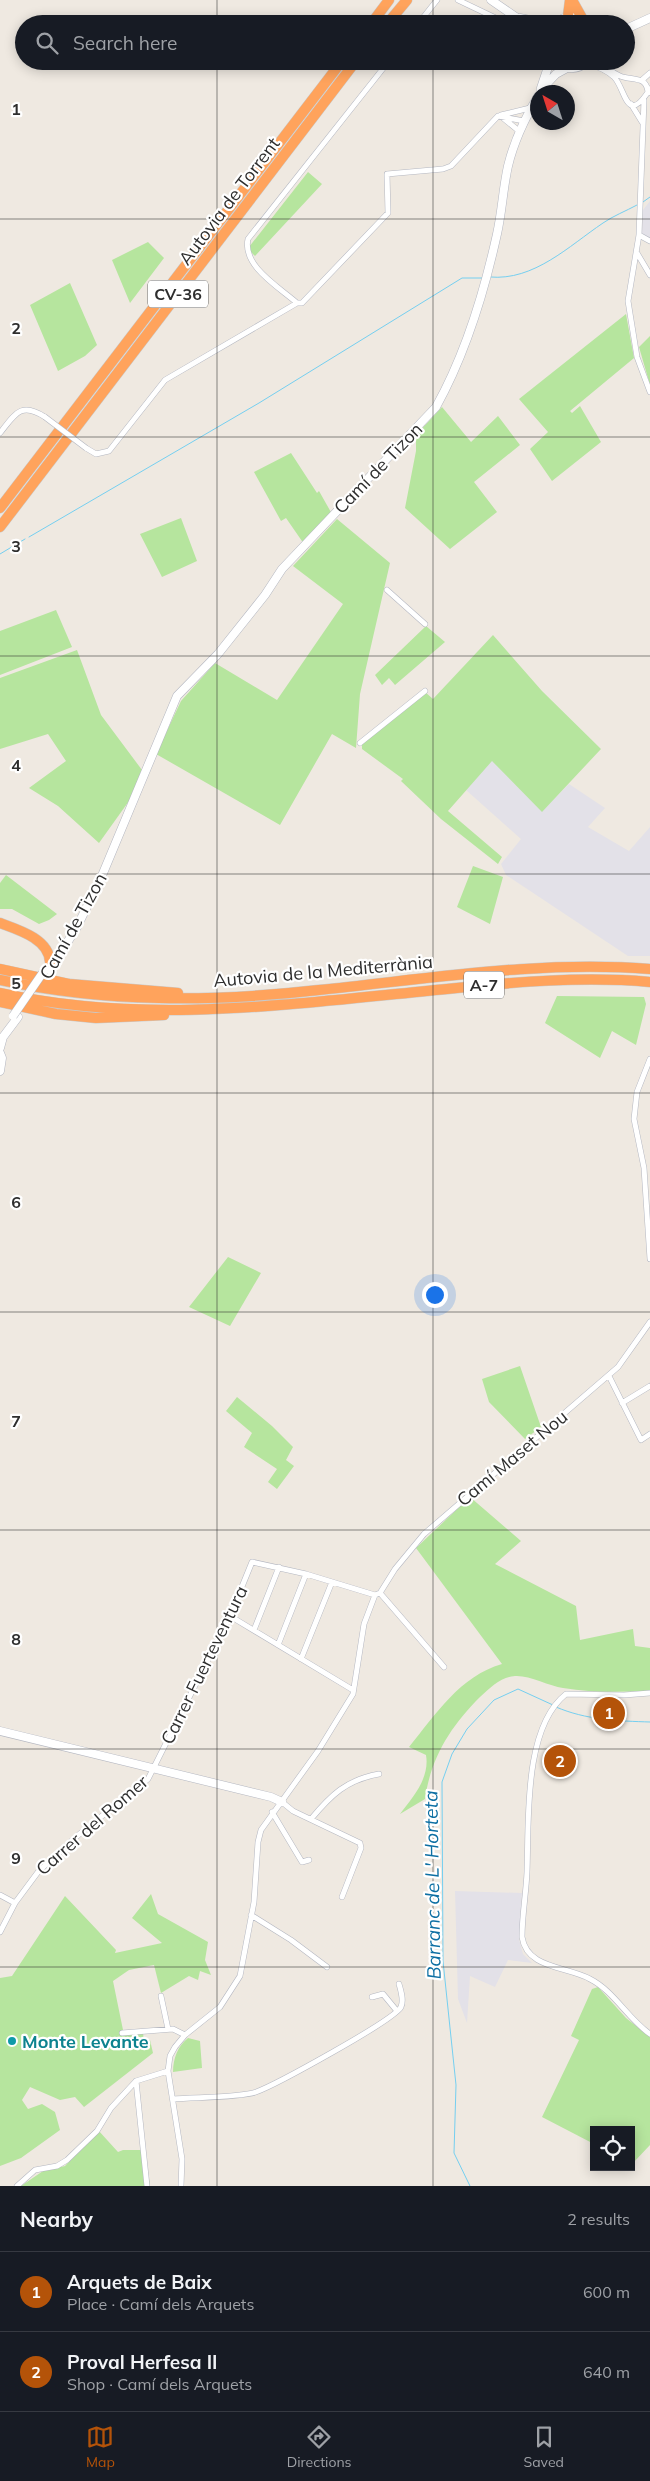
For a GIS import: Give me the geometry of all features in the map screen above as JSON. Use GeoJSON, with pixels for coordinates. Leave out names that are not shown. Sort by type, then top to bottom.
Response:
{"type":"FeatureCollection","features":[{"type":"Feature","properties":{"kind":"highway"},"geometry":{"type":"LineString","coordinates":[[373,15],[384,0]]}},
{"type":"Feature","properties":{"kind":"highway"},"geometry":{"type":"LineString","coordinates":[[378,15],[389,0]]}},
{"type":"Feature","properties":{"kind":"highway"},"geometry":{"type":"LineString","coordinates":[[392,15],[403,0]]}},
{"type":"Feature","properties":{"kind":"highway"},"geometry":{"type":"LineString","coordinates":[[394,15],[407,0]]}},
{"type":"Feature","properties":{"kind":"highway"},"geometry":{"type":"LineString","coordinates":[[568,15],[571,0]]}},
{"type":"Feature","properties":{"kind":"highway"},"geometry":{"type":"LineString","coordinates":[[571,0],[581,15]]}},
{"type":"Feature","properties":{"kind":"highway","name":"Autovia de Torrent"},"geometry":{"type":"LineString","coordinates":[[0,508],[334,70]]}},
{"type":"Feature","properties":{"kind":"highway","name":"Autovia de Torrent"},"geometry":{"type":"LineString","coordinates":[[0,527],[349,70]]}},
{"type":"Feature","properties":{"kind":"highway"},"geometry":{"type":"LineString","coordinates":[[0,923],[41,942],[48,952],[50,962]]}},
{"type":"Feature","properties":{"kind":"highway"},"geometry":{"type":"LineString","coordinates":[[0,969],[68,984],[186,994],[196,998]]}},
{"type":"Feature","properties":{"kind":"highway","name":"Autovia de la Mediterrània"},"geometry":{"type":"LineString","coordinates":[[0,980],[39,989],[146,1000],[245,997],[509,970],[650,969]]}},
{"type":"Feature","properties":{"kind":"highway","name":"Autovia de la Mediterrània"},"geometry":{"type":"LineString","coordinates":[[0,993],[33,1000],[100,1007],[226,1009],[510,983],[582,980],[650,982]]}},
{"type":"Feature","properties":{"kind":"highway"},"geometry":{"type":"LineString","coordinates":[[0,1002],[56,1014],[115,1019],[216,1014],[226,1009]]}},
{"type":"Feature","properties":{"kind":"street"},"geometry":{"type":"LineString","coordinates":[[425,15],[436,0]]}},
{"type":"Feature","properties":{"kind":"street"},"geometry":{"type":"LineString","coordinates":[[458,0],[489,15]]}},
{"type":"Feature","properties":{"kind":"street"},"geometry":{"type":"LineString","coordinates":[[491,0],[515,15]]}},
{"type":"Feature","properties":{"kind":"street"},"geometry":{"type":"LineString","coordinates":[[635,25],[650,18]]}},
{"type":"Feature","properties":{"kind":"street"},"geometry":{"type":"LineString","coordinates":[[297,303],[252,263],[247,246],[248,239],[382,70]]}},
{"type":"Feature","properties":{"kind":"street","name":"Camí de Tizon"},"geometry":{"type":"LineString","coordinates":[[542,85],[548,70]]}},
{"type":"Feature","properties":{"kind":"street","name":"Camí de Tizon"},"geometry":{"type":"LineString","coordinates":[[546,85],[556,74],[564,70]]}},
{"type":"Feature","properties":{"kind":"street"},"geometry":{"type":"LineString","coordinates":[[604,70],[614,76],[620,85],[624,99],[631,104],[643,123]]}},
{"type":"Feature","properties":{"kind":"street"},"geometry":{"type":"LineString","coordinates":[[612,70],[620,76],[642,80],[647,86],[649,91],[644,100],[639,104],[631,104]]}},
{"type":"Feature","properties":{"kind":"street"},"geometry":{"type":"LineString","coordinates":[[642,80],[650,73]]}},
{"type":"Feature","properties":{"kind":"street"},"geometry":{"type":"LineString","coordinates":[[622,93],[624,84],[630,79]]}},
{"type":"Feature","properties":{"kind":"street"},"geometry":{"type":"LineString","coordinates":[[644,100],[641,200],[636,253],[628,290],[628,301],[637,357],[650,392]]}},
{"type":"Feature","properties":{"kind":"street"},"geometry":{"type":"LineString","coordinates":[[0,433],[13,416],[26,409],[34,409],[96,454],[109,451],[165,380],[297,303],[302,303],[384,218],[389,207],[387,174],[443,169],[450,166],[498,116],[530,108]]}},
{"type":"Feature","properties":{"kind":"street","name":"Camí de Tizon"},"geometry":{"type":"LineString","coordinates":[[0,1048],[3,1037],[15,1017],[77,927],[101,878],[177,696],[218,654],[265,596],[282,570],[436,407],[452,379],[487,275],[498,232],[508,165],[518,131],[530,108]]}},
{"type":"Feature","properties":{"kind":"street"},"geometry":{"type":"LineString","coordinates":[[498,116],[524,121]]}},
{"type":"Feature","properties":{"kind":"street"},"geometry":{"type":"LineString","coordinates":[[498,116],[508,120],[518,131]]}},
{"type":"Feature","properties":{"kind":"street"},"geometry":{"type":"LineString","coordinates":[[638,235],[650,241]]}},
{"type":"Feature","properties":{"kind":"street"},"geometry":{"type":"LineString","coordinates":[[636,253],[650,275]]}},
{"type":"Feature","properties":{"kind":"street"},"geometry":{"type":"LineString","coordinates":[[387,590],[425,624]]}},
{"type":"Feature","properties":{"kind":"street"},"geometry":{"type":"LineString","coordinates":[[360,743],[425,690]]}},
{"type":"Feature","properties":{"kind":"street","name":"Camí de Tizon"},"geometry":{"type":"LineString","coordinates":[[46,972],[96,879],[135,797]]}},
{"type":"Feature","properties":{"kind":"street","name":"Camí de Tizon"},"geometry":{"type":"LineString","coordinates":[[0,1032],[15,1017]]}},
{"type":"Feature","properties":{"kind":"street"},"geometry":{"type":"LineString","coordinates":[[0,1053],[2,1058],[0,1070]]}},
{"type":"Feature","properties":{"kind":"street"},"geometry":{"type":"LineString","coordinates":[[650,1059],[637,1092],[634,1119],[644,1168],[650,1259]]}},
{"type":"Feature","properties":{"kind":"street","name":"Camí Maset Nou"},"geometry":{"type":"LineString","coordinates":[[353,1690],[364,1624],[378,1594],[395,1569],[424,1534],[609,1376],[623,1361],[650,1322]]}},
{"type":"Feature","properties":{"kind":"street"},"geometry":{"type":"LineString","coordinates":[[609,1376],[641,1440],[650,1434]]}},
{"type":"Feature","properties":{"kind":"street"},"geometry":{"type":"LineString","coordinates":[[622,1403],[650,1386]]}},
{"type":"Feature","properties":{"kind":"street","name":"Carrer Fuerteventura"},"geometry":{"type":"LineString","coordinates":[[154,1769],[230,1616],[252,1562],[279,1567]]}},
{"type":"Feature","properties":{"kind":"street"},"geometry":{"type":"LineString","coordinates":[[254,1630],[279,1567],[378,1594],[444,1667]]}},
{"type":"Feature","properties":{"kind":"street"},"geometry":{"type":"LineString","coordinates":[[278,1645],[306,1574]]}},
{"type":"Feature","properties":{"kind":"street"},"geometry":{"type":"LineString","coordinates":[[301,1659],[332,1582]]}},
{"type":"Feature","properties":{"kind":"street"},"geometry":{"type":"LineString","coordinates":[[182,2186],[182,2159],[168,2071],[170,2056],[185,2035],[220,2006],[237,1982],[242,1967],[257,1878],[258,1842],[261,1830],[318,1750],[353,1690],[230,1616]]}},
{"type":"Feature","properties":{"kind":"street"},"geometry":{"type":"LineString","coordinates":[[650,1693],[624,1695],[566,1694],[553,1709],[541,1734],[531,1778],[523,1944],[526,1951],[537,1961],[581,1974],[598,1983],[650,2034]]}},
{"type":"Feature","properties":{"kind":"street"},"geometry":{"type":"LineString","coordinates":[[0,1731],[271,1797],[282,1802],[311,1819],[360,1843],[361,1848],[342,1897]]}},
{"type":"Feature","properties":{"kind":"street","name":"Carrer del Romer"},"geometry":{"type":"LineString","coordinates":[[0,1932],[25,1886],[55,1854],[148,1779],[154,1769]]}},
{"type":"Feature","properties":{"kind":"street"},"geometry":{"type":"LineString","coordinates":[[311,1819],[333,1793],[357,1779],[379,1774]]}},
{"type":"Feature","properties":{"kind":"street"},"geometry":{"type":"LineString","coordinates":[[272,1812],[302,1862],[309,1860]]}},
{"type":"Feature","properties":{"kind":"street"},"geometry":{"type":"LineString","coordinates":[[0,1896],[15,1903]]}},
{"type":"Feature","properties":{"kind":"street"},"geometry":{"type":"LineString","coordinates":[[251,1915],[291,1940],[327,1967]]}},
{"type":"Feature","properties":{"kind":"street"},"geometry":{"type":"LineString","coordinates":[[173,2099],[256,2092],[372,2029],[397,2010],[402,2001],[399,1984]]}},
{"type":"Feature","properties":{"kind":"street"},"geometry":{"type":"LineString","coordinates":[[372,1997],[384,1994],[397,2010]]}},
{"type":"Feature","properties":{"kind":"street"},"geometry":{"type":"LineString","coordinates":[[161,1996],[168,2029]]}},
{"type":"Feature","properties":{"kind":"street"},"geometry":{"type":"LineString","coordinates":[[122,2033],[168,2029],[185,2035]]}},
{"type":"Feature","properties":{"kind":"street"},"geometry":{"type":"LineString","coordinates":[[18,2186],[35,2170],[57,2166],[66,2160],[96,2131],[110,2108],[136,2081],[168,2071]]}},
{"type":"Feature","properties":{"kind":"street"},"geometry":{"type":"LineString","coordinates":[[136,2081],[147,2186]]}},
{"type":"Feature","properties":{"kind":"shaded area"},"geometry":{"type":"Polygon","coordinates":[[[650,201],[650,240],[642,234],[643,210],[650,201]]]}},
{"type":"Feature","properties":{"kind":"shaded area"},"geometry":{"type":"Polygon","coordinates":[[[492,760],[542,811],[569,784],[605,808],[588,827],[629,851],[650,827],[650,956],[628,956],[506,875],[501,864],[521,839],[466,790],[492,760]]]}},
{"type":"Feature","properties":{"kind":"shaded area"},"geometry":{"type":"Polygon","coordinates":[[[455,1891],[522,1893],[519,1939],[523,1954],[532,1963],[508,1960],[495,1987],[470,1976],[467,2023],[458,1999],[455,1891]]]}},
{"type":"Feature","properties":{"kind":"green space"},"geometry":{"type":"Polygon","coordinates":[[[308,172],[322,184],[255,256],[249,247],[308,172]]]}},
{"type":"Feature","properties":{"kind":"green space"},"geometry":{"type":"Polygon","coordinates":[[[148,242],[164,258],[130,303],[112,260],[148,242]]]}},
{"type":"Feature","properties":{"kind":"green space"},"geometry":{"type":"Polygon","coordinates":[[[70,283],[97,345],[85,356],[58,371],[30,305],[70,283]]]}},
{"type":"Feature","properties":{"kind":"green space"},"geometry":{"type":"Polygon","coordinates":[[[626,314],[634,358],[570,411],[572,413],[580,406],[601,442],[552,481],[530,449],[548,432],[519,399],[626,314]]]}},
{"type":"Feature","properties":{"kind":"green space"},"geometry":{"type":"Polygon","coordinates":[[[650,336],[650,385],[639,347],[650,336]]]}},
{"type":"Feature","properties":{"kind":"green space"},"geometry":{"type":"Polygon","coordinates":[[[442,407],[471,442],[498,416],[520,445],[474,482],[497,512],[450,549],[405,508],[416,451],[416,435],[442,407]]]}},
{"type":"Feature","properties":{"kind":"green space"},"geometry":{"type":"Polygon","coordinates":[[[291,453],[317,493],[319,491],[332,514],[304,544],[286,518],[281,521],[254,472],[291,453]]]}},
{"type":"Feature","properties":{"kind":"green space"},"geometry":{"type":"Polygon","coordinates":[[[181,518],[197,561],[162,577],[140,534],[181,518]]]}},
{"type":"Feature","properties":{"kind":"green space"},"geometry":{"type":"Polygon","coordinates":[[[337,519],[390,563],[360,694],[356,748],[332,734],[280,825],[156,754],[181,701],[215,663],[277,700],[343,604],[293,566],[337,519]]]}},
{"type":"Feature","properties":{"kind":"green space"},"geometry":{"type":"Polygon","coordinates":[[[56,610],[72,647],[0,675],[0,631],[56,610]]]}},
{"type":"Feature","properties":{"kind":"green space"},"geometry":{"type":"Polygon","coordinates":[[[426,626],[445,642],[395,685],[389,678],[382,685],[375,675],[426,626]]]}},
{"type":"Feature","properties":{"kind":"green space"},"geometry":{"type":"Polygon","coordinates":[[[493,635],[542,691],[601,749],[542,812],[492,761],[448,811],[502,857],[498,864],[441,819],[401,781],[403,779],[362,749],[362,744],[425,692],[433,699],[493,635]]]}},
{"type":"Feature","properties":{"kind":"green space"},"geometry":{"type":"Polygon","coordinates":[[[77,650],[101,715],[142,770],[129,801],[99,843],[58,806],[29,788],[66,761],[48,734],[0,749],[0,678],[77,650]]]}},
{"type":"Feature","properties":{"kind":"green space"},"geometry":{"type":"Polygon","coordinates":[[[473,866],[503,877],[490,924],[457,907],[473,866]]]}},
{"type":"Feature","properties":{"kind":"green space"},"geometry":{"type":"Polygon","coordinates":[[[6,875],[57,914],[39,924],[12,909],[0,909],[0,883],[6,875]]]}},
{"type":"Feature","properties":{"kind":"green space"},"geometry":{"type":"Polygon","coordinates":[[[557,996],[644,997],[646,1004],[636,1045],[612,1031],[600,1058],[545,1023],[557,996]]]}},
{"type":"Feature","properties":{"kind":"green space"},"geometry":{"type":"Polygon","coordinates":[[[228,1257],[261,1273],[230,1326],[189,1307],[228,1257]]]}},
{"type":"Feature","properties":{"kind":"green space"},"geometry":{"type":"Polygon","coordinates":[[[520,1366],[541,1427],[525,1439],[489,1402],[482,1379],[520,1366]]]}},
{"type":"Feature","properties":{"kind":"green space"},"geometry":{"type":"Polygon","coordinates":[[[237,1397],[272,1426],[293,1447],[286,1460],[294,1466],[277,1489],[268,1482],[277,1469],[244,1447],[252,1433],[226,1411],[237,1397]]]}},
{"type":"Feature","properties":{"kind":"green space"},"geometry":{"type":"Polygon","coordinates":[[[470,1497],[521,1541],[495,1564],[576,1606],[580,1640],[633,1629],[635,1646],[650,1648],[650,1691],[606,1692],[574,1690],[521,1676],[501,1680],[480,1697],[451,1731],[432,1769],[425,1799],[400,1814],[419,1787],[427,1763],[426,1755],[409,1747],[439,1709],[461,1687],[474,1677],[502,1664],[416,1548],[470,1497]]]}},
{"type":"Feature","properties":{"kind":"green space"},"geometry":{"type":"Polygon","coordinates":[[[151,1894],[158,1914],[208,1942],[205,1960],[211,1975],[200,1971],[198,1980],[189,1976],[161,1993],[154,1965],[129,1970],[113,1981],[123,2030],[143,2033],[144,2041],[150,2040],[153,2053],[84,2107],[75,2097],[60,2100],[30,2087],[22,2100],[28,2109],[42,2104],[55,2112],[60,2130],[21,2158],[0,2166],[0,1978],[12,1976],[65,1896],[116,1950],[115,1953],[162,1943],[132,1918],[151,1894]]]}},
{"type":"Feature","properties":{"kind":"green space"},"geometry":{"type":"Polygon","coordinates":[[[598,1987],[626,2018],[650,2037],[650,2145],[635,2161],[635,2126],[590,2126],[590,2142],[542,2117],[579,2040],[571,2036],[592,1989],[598,1987]]]}},
{"type":"Feature","properties":{"kind":"green space"},"geometry":{"type":"Polygon","coordinates":[[[188,2038],[200,2041],[202,2068],[173,2072],[177,2053],[181,2045],[188,2038]]]}},
{"type":"Feature","properties":{"kind":"green space"},"geometry":{"type":"Polygon","coordinates":[[[98,2130],[118,2152],[123,2150],[145,2150],[150,2186],[21,2186],[43,2171],[65,2166],[98,2130]]]}},
{"type":"Feature","properties":{"kind":"waterway"},"geometry":{"type":"LineString","coordinates":[[643,202],[650,197]]}},
{"type":"Feature","properties":{"kind":"waterway"},"geometry":{"type":"LineString","coordinates":[[490,277],[506,277],[536,268],[564,251],[607,220],[637,205]]}},
{"type":"Feature","properties":{"kind":"waterway"},"geometry":{"type":"LineString","coordinates":[[29,537],[259,403],[462,278],[482,278]]}},
{"type":"Feature","properties":{"kind":"waterway"},"geometry":{"type":"LineString","coordinates":[[0,554],[25,539]]}},
{"type":"Feature","properties":{"kind":"waterway","name":"Barranc de L' Horteta"},"geometry":{"type":"LineString","coordinates":[[470,2186],[454,2153],[456,2085],[443,1961],[442,1782],[452,1754],[467,1729],[494,1700],[518,1689],[553,1705]]}},
{"type":"Feature","properties":{"kind":"waterway","name":"Barranc de L' Horteta"},"geometry":{"type":"LineString","coordinates":[[556,1707],[590,1717],[650,1722]]}},
{"type":"Feature","properties":{"kind":"place","name":"Arquets de Baix"},"geometry":{"type":"Point","coordinates":[609,1713]}},
{"type":"Feature","properties":{"kind":"place","name":"Proval Herfesa II"},"geometry":{"type":"Point","coordinates":[560,1761]}},
{"type":"Feature","properties":{"kind":"place","name":"Monte Levante"},"geometry":{"type":"Point","coordinates":[12,2041]}}]}
